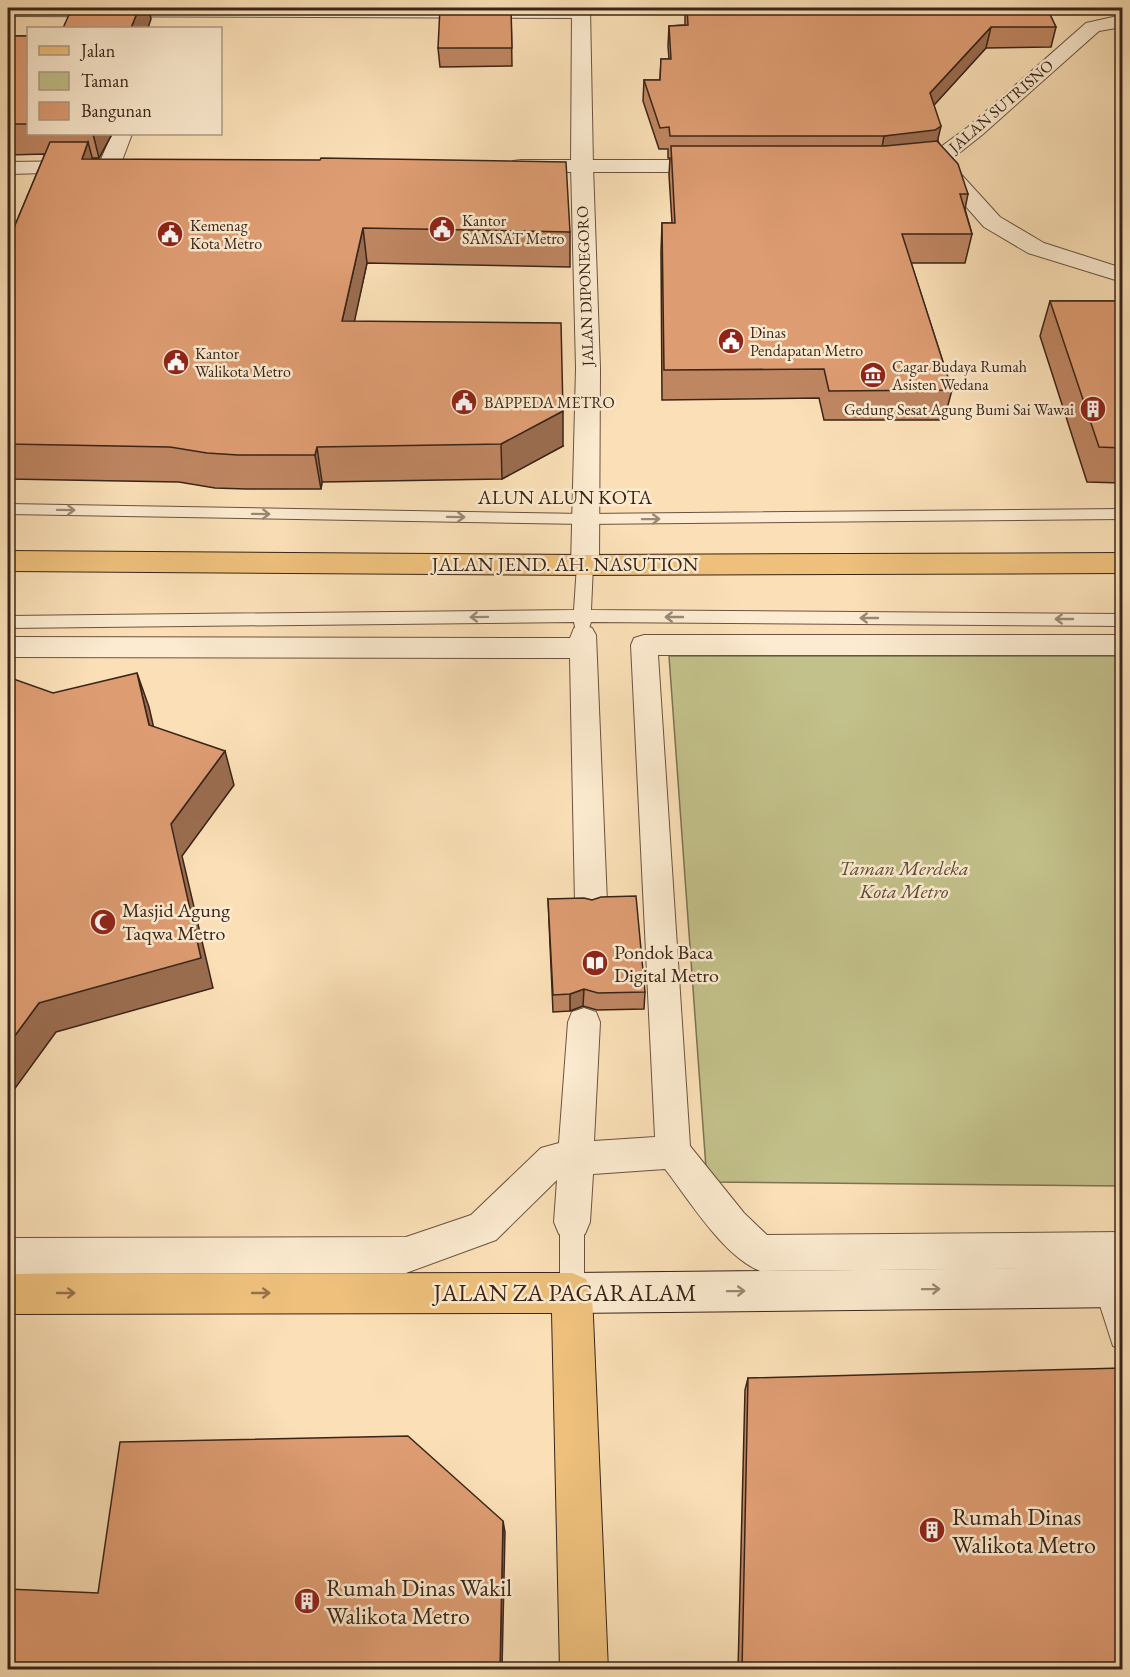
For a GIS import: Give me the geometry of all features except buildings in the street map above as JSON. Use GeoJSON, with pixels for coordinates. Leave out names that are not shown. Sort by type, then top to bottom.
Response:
{"type":"FeatureCollection","features":[{"type":"Feature","properties":{"kind":"main road","name":"JALAN JEND. AH. NASUTION"},"geometry":{"type":"LineString","coordinates":[[8,561],[585,565],[1122,562]]}},
{"type":"Feature","properties":{"kind":"main road","name":"JALAN ZA PAGARALAM"},"geometry":{"type":"LineString","coordinates":[[8,1293],[572,1293]]}},
{"type":"Feature","properties":{"kind":"main road"},"geometry":{"type":"LineString","coordinates":[[572,1293],[584,1670]]}},
{"type":"Feature","properties":{"kind":"street"},"geometry":{"type":"LineString","coordinates":[[164,27],[172,9]]}},
{"type":"Feature","properties":{"kind":"street"},"geometry":{"type":"LineString","coordinates":[[8,10],[581,10]]}},
{"type":"Feature","properties":{"kind":"street","name":"JALAN DIPONEGORO"},"geometry":{"type":"LineString","coordinates":[[581,10],[582,166],[588,368],[585,565]]}},
{"type":"Feature","properties":{"kind":"street","name":"JALAN SUTRISNO"},"geometry":{"type":"LineString","coordinates":[[880,166],[937,160],[975,131],[1093,27],[1122,21]]}},
{"type":"Feature","properties":{"kind":"street"},"geometry":{"type":"LineString","coordinates":[[109,166],[122,135]]}},
{"type":"Feature","properties":{"kind":"street"},"geometry":{"type":"LineString","coordinates":[[937,160],[992,222],[1036,248],[1122,275]]}},
{"type":"Feature","properties":{"kind":"street"},"geometry":{"type":"LineString","coordinates":[[8,168],[132,166]]}},
{"type":"Feature","properties":{"kind":"street"},"geometry":{"type":"LineString","coordinates":[[499,166],[737,166]]}},
{"type":"Feature","properties":{"kind":"street"},"geometry":{"type":"LineString","coordinates":[[8,647],[582,633],[591,903]]}},
{"type":"Feature","properties":{"kind":"street"},"geometry":{"type":"LineString","coordinates":[[1122,645],[644,645],[673,1152],[730,1225],[760,1253],[1122,1250]]}},
{"type":"Feature","properties":{"kind":"street"},"geometry":{"type":"LineString","coordinates":[[572,1222],[584,1022]]}},
{"type":"Feature","properties":{"kind":"street"},"geometry":{"type":"LineString","coordinates":[[8,1256],[406,1255],[483,1228],[553,1160],[673,1152]]}},
{"type":"Feature","properties":{"kind":"street","name":"JALAN ZA PAGARALAM"},"geometry":{"type":"LineString","coordinates":[[572,1293],[1114,1287]]}},
{"type":"Feature","properties":{"kind":"lane","name":"ALUN ALUN KOTA"},"geometry":{"type":"LineString","coordinates":[[8,509],[585,519],[1122,514]]}},
{"type":"Feature","properties":{"kind":"lane"},"geometry":{"type":"LineString","coordinates":[[582,633],[585,565]]}},
{"type":"Feature","properties":{"kind":"lane"},"geometry":{"type":"LineString","coordinates":[[8,622],[582,633],[1122,620]]}},
{"type":"Feature","properties":{"kind":"lane"},"geometry":{"type":"LineString","coordinates":[[572,1222],[572,1293]]}},
{"type":"Feature","properties":{"kind":"lane"},"geometry":{"type":"LineString","coordinates":[[1114,1287],[1122,1337]]}},
{"type":"Feature","properties":{"kind":"green space","name":"Taman Merdeka Kota Metro"},"geometry":{"type":"Polygon","coordinates":[[[669,656],[1122,656],[1122,1186],[707,1182],[669,656]]]}},
{"type":"Feature","properties":{"kind":"place","name":"Kantor SAMSAT Metro"},"geometry":{"type":"Point","coordinates":[442,229]}},
{"type":"Feature","properties":{"kind":"place","name":"Kemenag Kota Metro"},"geometry":{"type":"Point","coordinates":[170,234]}},
{"type":"Feature","properties":{"kind":"place","name":"Dinas Pendapatan Metro"},"geometry":{"type":"Point","coordinates":[731,341]}},
{"type":"Feature","properties":{"kind":"place","name":"Kantor Walikota Metro"},"geometry":{"type":"Point","coordinates":[176,362]}},
{"type":"Feature","properties":{"kind":"place","name":"Cagar Budaya Rumah Asisten Wedana"},"geometry":{"type":"Point","coordinates":[873,375]}},
{"type":"Feature","properties":{"kind":"place","name":"BAPPEDA METRO"},"geometry":{"type":"Point","coordinates":[464,402]}},
{"type":"Feature","properties":{"kind":"place","name":"Gedung Sesat Agung Bumi Sai Wawai"},"geometry":{"type":"Point","coordinates":[1093,409]}},
{"type":"Feature","properties":{"kind":"place","name":"Masjid Agung Taqwa Metro"},"geometry":{"type":"Point","coordinates":[103,922]}},
{"type":"Feature","properties":{"kind":"place","name":"Pondok Baca Digital Metro"},"geometry":{"type":"Point","coordinates":[595,963]}},
{"type":"Feature","properties":{"kind":"place","name":"Rumah Dinas Walikota Metro"},"geometry":{"type":"Point","coordinates":[932,1530]}},
{"type":"Feature","properties":{"kind":"place","name":"Rumah Dinas Wakil Walikota Metro"},"geometry":{"type":"Point","coordinates":[307,1601]}}]}
